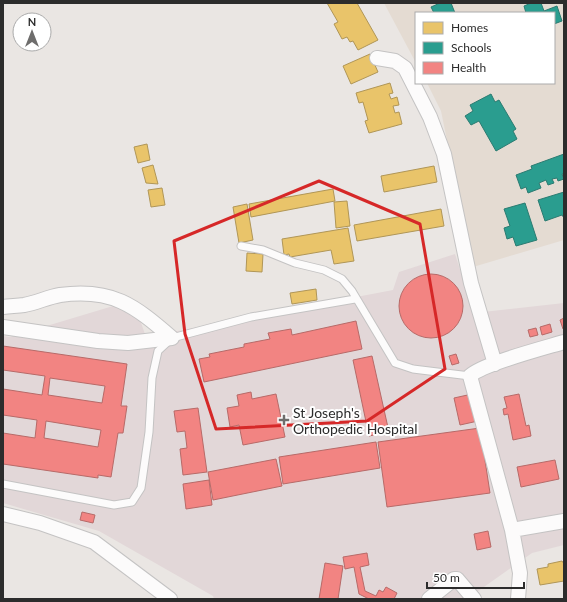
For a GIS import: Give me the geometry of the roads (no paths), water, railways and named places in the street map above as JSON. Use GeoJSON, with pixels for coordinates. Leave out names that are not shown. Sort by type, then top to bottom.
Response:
{"type":"FeatureCollection","features":[{"type":"Feature","properties":{"kind":"street"},"geometry":{"type":"LineString","coordinates":[[377,58],[395,62],[405,68],[430,118],[444,154],[471,283],[495,364]]}},
{"type":"Feature","properties":{"kind":"street"},"geometry":{"type":"LineString","coordinates":[[3,307],[25,305],[58,295],[91,293],[116,299],[140,311],[172,338]]}},
{"type":"Feature","properties":{"kind":"street"},"geometry":{"type":"LineString","coordinates":[[3,327],[106,342],[128,343],[172,338]]}},
{"type":"Feature","properties":{"kind":"street"},"geometry":{"type":"LineString","coordinates":[[518,599],[520,573],[512,530],[470,376],[475,372],[495,364],[564,342]]}},
{"type":"Feature","properties":{"kind":"street"},"geometry":{"type":"LineString","coordinates":[[3,514],[40,523],[94,542],[170,599]]}},
{"type":"Feature","properties":{"kind":"street"},"geometry":{"type":"LineString","coordinates":[[512,530],[564,521]]}},
{"type":"Feature","properties":{"kind":"street"},"geometry":{"type":"LineString","coordinates":[[429,599],[454,579],[457,579],[474,599]]}},
{"type":"Feature","properties":{"kind":"lane"},"geometry":{"type":"LineString","coordinates":[[241,246],[263,250],[295,264],[324,270],[342,279],[352,291],[395,363],[413,369],[470,376]]}},
{"type":"Feature","properties":{"kind":"lane"},"geometry":{"type":"LineString","coordinates":[[3,484],[114,505],[132,502],[140,488],[149,432],[152,378],[158,351],[172,338],[251,317],[356,299]]}},
{"type":"Feature","properties":{"kind":"place","name":"St Joseph's Orthopedic Hospital"},"geometry":{"type":"Point","coordinates":[284,420]}}]}
